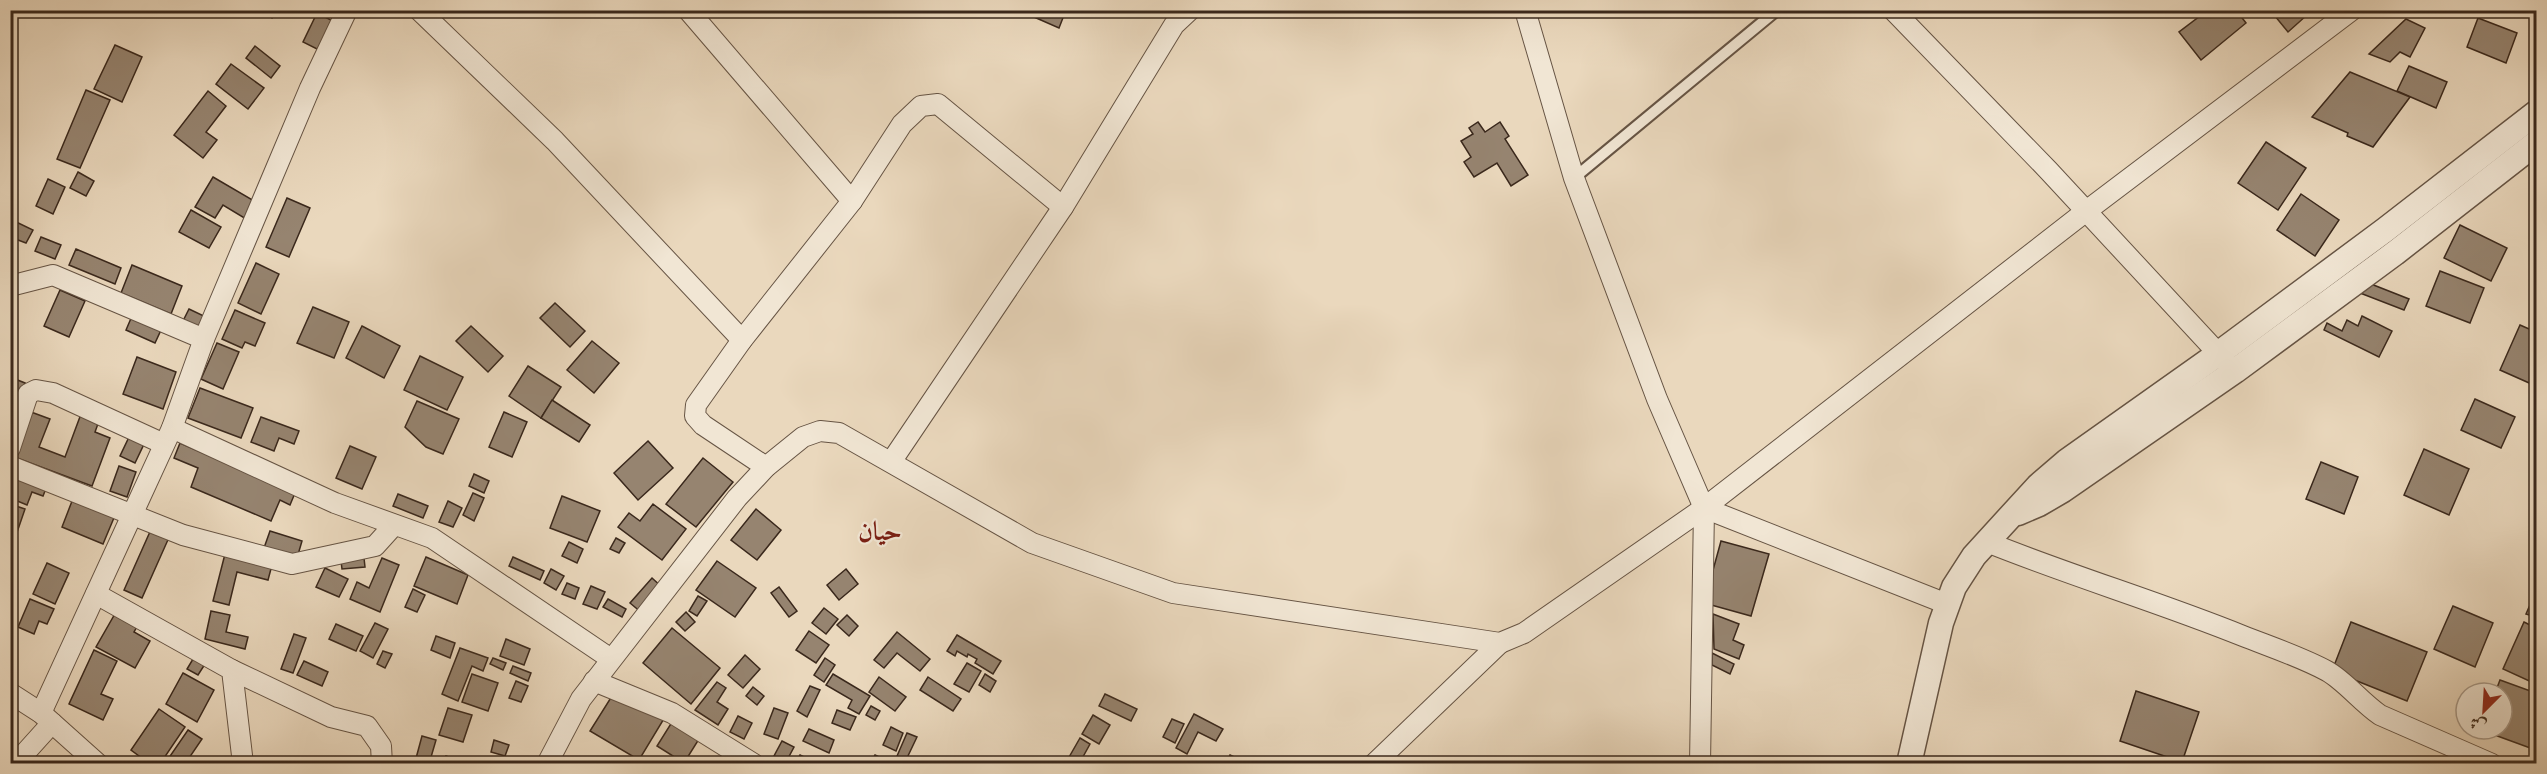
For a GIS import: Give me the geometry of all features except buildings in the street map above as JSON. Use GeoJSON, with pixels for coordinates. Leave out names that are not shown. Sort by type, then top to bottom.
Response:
{"type":"FeatureCollection","features":[{"type":"Feature","properties":{"kind":"street"},"geometry":{"type":"LineString","coordinates":[[15,764],[47,718],[96,594],[168,436],[204,339],[310,88],[347,10]]}},
{"type":"Feature","properties":{"kind":"street"},"geometry":{"type":"LineString","coordinates":[[419,10],[555,141],[742,340]]}},
{"type":"Feature","properties":{"kind":"street"},"geometry":{"type":"LineString","coordinates":[[688,10],[852,201]]}},
{"type":"Feature","properties":{"kind":"street"},"geometry":{"type":"LineString","coordinates":[[891,462],[1063,207],[1174,25],[1190,10]]}},
{"type":"Feature","properties":{"kind":"street"},"geometry":{"type":"LineString","coordinates":[[1525,10],[1574,178],[1657,399],[1704,508],[1700,764]]}},
{"type":"Feature","properties":{"kind":"street"},"geometry":{"type":"LineString","coordinates":[[1893,10],[2048,170],[2227,363]]}},
{"type":"Feature","properties":{"kind":"street"},"geometry":{"type":"LineString","coordinates":[[1374,764],[1500,643],[1524,633],[1704,508],[2085,212],[2352,10]]}},
{"type":"Feature","properties":{"kind":"street"},"geometry":{"type":"LineString","coordinates":[[766,467],[703,425],[695,416],[696,405],[742,340],[852,201],[902,124],[921,106],[938,104],[1063,207]]}},
{"type":"Feature","properties":{"kind":"street"},"geometry":{"type":"LineString","coordinates":[[1909,764],[1947,604],[1963,571],[2013,514],[2051,498],[2227,363],[2536,113]]}},
{"type":"Feature","properties":{"kind":"street"},"geometry":{"type":"LineString","coordinates":[[2227,363],[2395,253],[2536,143]]}},
{"type":"Feature","properties":{"kind":"street"},"geometry":{"type":"LineString","coordinates":[[10,286],[53,275],[204,339]]}},
{"type":"Feature","properties":{"kind":"street"},"geometry":{"type":"LineString","coordinates":[[10,448],[28,394],[36,390],[53,393],[335,503],[432,538],[610,659]]}},
{"type":"Feature","properties":{"kind":"street"},"geometry":{"type":"LineString","coordinates":[[547,764],[581,699],[737,498],[766,467],[803,437],[820,431],[839,433],[1032,543],[1173,593],[1500,643]]}},
{"type":"Feature","properties":{"kind":"street"},"geometry":{"type":"LineString","coordinates":[[10,466],[183,535],[292,564],[375,546],[394,525]]}},
{"type":"Feature","properties":{"kind":"street"},"geometry":{"type":"LineString","coordinates":[[1704,508],[1947,604]]}},
{"type":"Feature","properties":{"kind":"street"},"geometry":{"type":"LineString","coordinates":[[1987,542],[2035,562],[2195,616],[2317,666],[2340,681],[2363,704],[2379,715],[2492,764]]}},
{"type":"Feature","properties":{"kind":"street"},"geometry":{"type":"LineString","coordinates":[[96,594],[232,670],[331,717],[367,726],[381,747],[382,764]]}},
{"type":"Feature","properties":{"kind":"street"},"geometry":{"type":"LineString","coordinates":[[232,670],[243,764]]}},
{"type":"Feature","properties":{"kind":"street"},"geometry":{"type":"LineString","coordinates":[[594,681],[672,713],[754,764]]}},
{"type":"Feature","properties":{"kind":"street"},"geometry":{"type":"LineString","coordinates":[[10,693],[47,718],[98,764]]}},
{"type":"Feature","properties":{"kind":"lane"},"geometry":{"type":"LineString","coordinates":[[1574,178],[1777,10]]}},
{"type":"Feature","properties":{"kind":"district","name":"حيان"},"geometry":{"type":"Point","coordinates":[880,531]}}]}
